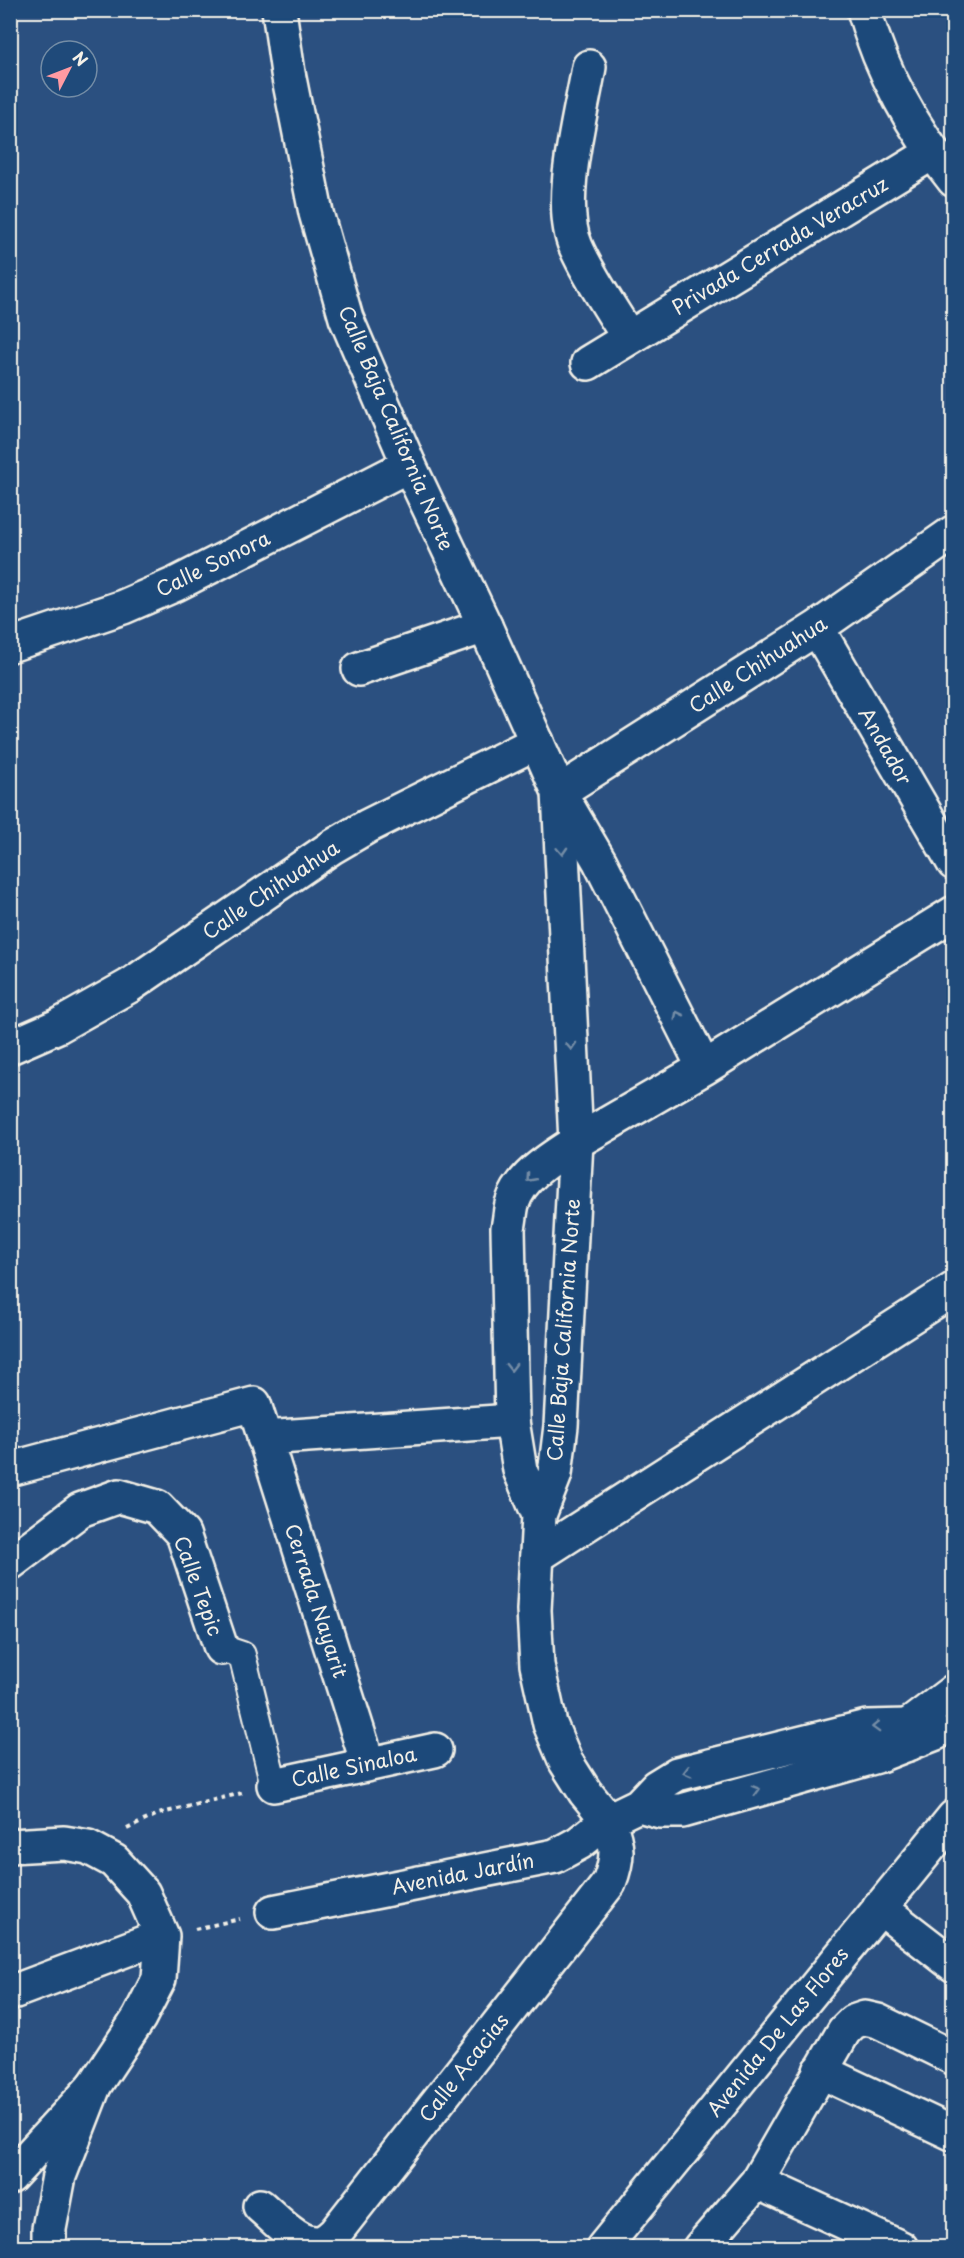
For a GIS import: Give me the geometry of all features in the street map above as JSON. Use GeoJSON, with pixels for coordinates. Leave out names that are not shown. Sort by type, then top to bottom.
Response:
{"type":"FeatureCollection","features":[{"type":"Feature","properties":{"kind":"street","name":"Calle Baja California Norte"},"geometry":{"type":"LineString","coordinates":[[279,10],[288,73],[316,213],[346,318],[409,465],[485,626],[559,792],[600,862],[704,1068]]}},
{"type":"Feature","properties":{"kind":"street"},"geometry":{"type":"LineString","coordinates":[[864,10],[873,42],[901,99],[932,153],[954,180]]}},
{"type":"Feature","properties":{"kind":"street"},"geometry":{"type":"LineString","coordinates":[[589,67],[568,189],[569,222],[575,247],[629,339]]}},
{"type":"Feature","properties":{"kind":"street","name":"Privada Cerrada Veracruz"},"geometry":{"type":"LineString","coordinates":[[588,363],[932,153]]}},
{"type":"Feature","properties":{"kind":"street","name":"Calle Sonora"},"geometry":{"type":"LineString","coordinates":[[10,645],[123,607],[176,584],[409,465]]}},
{"type":"Feature","properties":{"kind":"street","name":"Calle Chihuahua"},"geometry":{"type":"LineString","coordinates":[[559,792],[817,628],[954,532]]}},
{"type":"Feature","properties":{"kind":"street"},"geometry":{"type":"LineString","coordinates":[[359,669],[485,626]]}},
{"type":"Feature","properties":{"kind":"street","name":"Andador"},"geometry":{"type":"LineString","coordinates":[[817,628],[954,863]]}},
{"type":"Feature","properties":{"kind":"street","name":"Calle Chihuahua"},"geometry":{"type":"LineString","coordinates":[[10,1047],[58,1026],[129,986],[332,847],[368,826],[537,742]]}},
{"type":"Feature","properties":{"kind":"street","name":"Calle Baja California Norte"},"geometry":{"type":"LineString","coordinates":[[559,792],[576,1142],[561,1426],[555,1474],[539,1515],[534,1610],[537,1665],[550,1724],[566,1762],[585,1792],[608,1820]]}},
{"type":"Feature","properties":{"kind":"street"},"geometry":{"type":"LineString","coordinates":[[576,1142],[704,1068],[954,913]]}},
{"type":"Feature","properties":{"kind":"street","name":"Calle Baja California Norte"},"geometry":{"type":"LineString","coordinates":[[539,1515],[520,1470],[512,1421],[508,1228],[513,1202],[527,1180],[550,1158],[576,1142]]}},
{"type":"Feature","properties":{"kind":"street"},"geometry":{"type":"LineString","coordinates":[[537,1556],[954,1289]]}},
{"type":"Feature","properties":{"kind":"street","name":"Cerrada Nayarit"},"geometry":{"type":"LineString","coordinates":[[10,1469],[254,1404],[368,1764]]}},
{"type":"Feature","properties":{"kind":"street"},"geometry":{"type":"LineString","coordinates":[[264,1438],[512,1421]]}},
{"type":"Feature","properties":{"kind":"street","name":"Calle Tepic"},"geometry":{"type":"LineString","coordinates":[[10,1563],[80,1510],[119,1497],[157,1507],[183,1534],[221,1648],[242,1655],[274,1785]]}},
{"type":"Feature","properties":{"kind":"street"},"geometry":{"type":"LineString","coordinates":[[926,1734],[954,1691]]}},
{"type":"Feature","properties":{"kind":"street","name":"Avenida Jardín"},"geometry":{"type":"LineString","coordinates":[[273,1912],[555,1856],[579,1843],[608,1820],[639,1805],[656,1788],[677,1774],[867,1727],[926,1734]]}},
{"type":"Feature","properties":{"kind":"street","name":"Calle Sinaloa"},"geometry":{"type":"LineString","coordinates":[[274,1785],[435,1750]]}},
{"type":"Feature","properties":{"kind":"street","name":"Avenida De Las Flores"},"geometry":{"type":"LineString","coordinates":[[603,2247],[954,1817]]}},
{"type":"Feature","properties":{"kind":"street","name":"Calle Acacias"},"geometry":{"type":"LineString","coordinates":[[260,2206],[297,2237],[310,2243],[324,2241],[335,2233],[609,1883],[616,1864],[616,1841],[608,1820]]}},
{"type":"Feature","properties":{"kind":"street"},"geometry":{"type":"LineString","coordinates":[[10,1846],[64,1843],[88,1847],[114,1861],[143,1893],[162,1936],[159,1979],[139,2018],[94,2086],[10,2177]]}},
{"type":"Feature","properties":{"kind":"street"},"geometry":{"type":"LineString","coordinates":[[879,1907],[954,1965]]}},
{"type":"Feature","properties":{"kind":"street"},"geometry":{"type":"LineString","coordinates":[[10,1993],[162,1936]]}},
{"type":"Feature","properties":{"kind":"street"},"geometry":{"type":"LineString","coordinates":[[700,2247],[757,2182],[844,2031],[853,2022],[865,2018],[878,2020],[954,2058]]}},
{"type":"Feature","properties":{"kind":"street"},"geometry":{"type":"LineString","coordinates":[[820,2071],[954,2134]]}},
{"type":"Feature","properties":{"kind":"street"},"geometry":{"type":"LineString","coordinates":[[49,2247],[49,2229],[59,2176],[94,2086]]}},
{"type":"Feature","properties":{"kind":"street"},"geometry":{"type":"LineString","coordinates":[[757,2182],[901,2247]]}},
{"type":"Feature","properties":{"kind":"path"},"geometry":{"type":"LineString","coordinates":[[88,1847],[159,1814],[274,1785]]}},
{"type":"Feature","properties":{"kind":"path"},"geometry":{"type":"LineString","coordinates":[[162,1936],[273,1912]]}}]}
